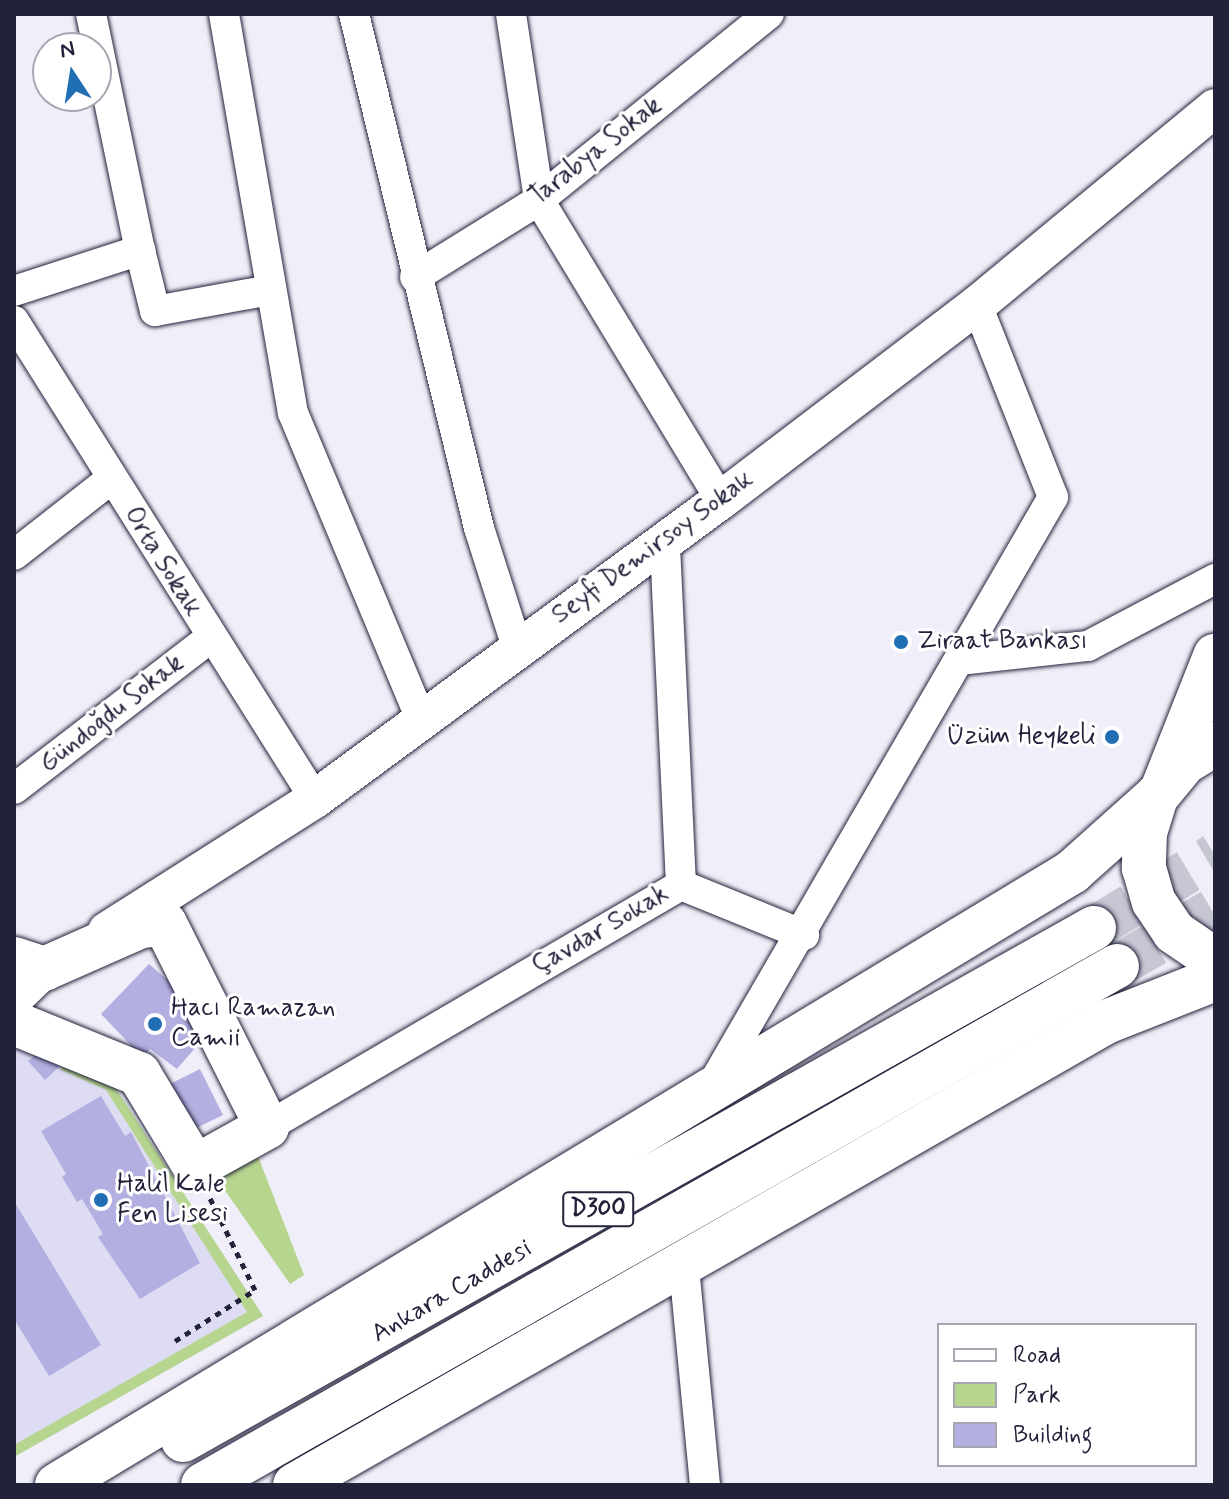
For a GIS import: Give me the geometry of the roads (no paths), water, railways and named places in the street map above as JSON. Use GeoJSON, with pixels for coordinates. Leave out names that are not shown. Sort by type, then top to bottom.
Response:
{"type":"FeatureCollection","features":[{"type":"Feature","properties":{"kind":"main road"},"geometry":{"type":"LineString","coordinates":[[1215,656],[1160,791],[1144,856],[1154,902],[1174,932],[1215,960]]}},
{"type":"Feature","properties":{"kind":"main road"},"geometry":{"type":"LineString","coordinates":[[57,1485],[1072,872],[1215,744]]}},
{"type":"Feature","properties":{"kind":"main road"},"geometry":{"type":"LineString","coordinates":[[14,1023],[139,1074],[195,1167],[267,1127],[165,924],[141,926],[35,971]]}},
{"type":"Feature","properties":{"kind":"main road","name":"Ankara Caddesi"},"geometry":{"type":"LineString","coordinates":[[99,1485],[1094,928]]}},
{"type":"Feature","properties":{"kind":"main road","name":"Ankara Caddesi"},"geometry":{"type":"LineString","coordinates":[[203,1485],[1117,966]]}},
{"type":"Feature","properties":{"kind":"main road"},"geometry":{"type":"LineString","coordinates":[[295,1485],[684,1267],[1106,1022],[1215,979]]}},
{"type":"Feature","properties":{"kind":"street"},"geometry":{"type":"LineString","coordinates":[[91,14],[155,311],[270,290]]}},
{"type":"Feature","properties":{"kind":"street"},"geometry":{"type":"LineString","coordinates":[[224,14],[293,413],[421,719]]}},
{"type":"Feature","properties":{"kind":"street"},"geometry":{"type":"LineString","coordinates":[[354,14],[415,277],[479,528],[517,647]]}},
{"type":"Feature","properties":{"kind":"street"},"geometry":{"type":"LineString","coordinates":[[511,14],[539,200],[721,500]]}},
{"type":"Feature","properties":{"kind":"street","name":"Tarabya Sokak"},"geometry":{"type":"LineString","coordinates":[[415,277],[539,200],[769,14]]}},
{"type":"Feature","properties":{"kind":"street","name":"Seyfi Demirsoy Sokak"},"geometry":{"type":"LineString","coordinates":[[35,971],[315,799],[517,647],[721,500],[977,305],[1215,108]]}},
{"type":"Feature","properties":{"kind":"street"},"geometry":{"type":"LineString","coordinates":[[14,291],[140,250]]}},
{"type":"Feature","properties":{"kind":"street"},"geometry":{"type":"LineString","coordinates":[[706,1095],[804,935],[1053,497],[977,305]]}},
{"type":"Feature","properties":{"kind":"street","name":"Orta Sokak"},"geometry":{"type":"LineString","coordinates":[[14,321],[209,639],[315,799]]}},
{"type":"Feature","properties":{"kind":"street"},"geometry":{"type":"LineString","coordinates":[[14,555],[111,479]]}},
{"type":"Feature","properties":{"kind":"street","name":"Çavdar Sokak"},"geometry":{"type":"LineString","coordinates":[[267,1127],[681,885],[665,541]]}},
{"type":"Feature","properties":{"kind":"street"},"geometry":{"type":"LineString","coordinates":[[959,660],[1088,646],[1215,579]]}},
{"type":"Feature","properties":{"kind":"street","name":"Gündoğdu Sokak"},"geometry":{"type":"LineString","coordinates":[[14,789],[209,639]]}},
{"type":"Feature","properties":{"kind":"street"},"geometry":{"type":"LineString","coordinates":[[681,885],[804,935]]}},
{"type":"Feature","properties":{"kind":"street"},"geometry":{"type":"LineString","coordinates":[[684,1267],[705,1485]]}},
{"type":"Feature","properties":{"kind":"tunnel"},"geometry":{"type":"LineString","coordinates":[[1094,928],[1215,855]]}},
{"type":"Feature","properties":{"kind":"tunnel"},"geometry":{"type":"LineString","coordinates":[[1117,966],[1215,909]]}},
{"type":"Feature","properties":{"kind":"place","name":"Ziraat Bankası"},"geometry":{"type":"Point","coordinates":[901,642]}},
{"type":"Feature","properties":{"kind":"place","name":"Üzüm Heykeli"},"geometry":{"type":"Point","coordinates":[1112,737]}},
{"type":"Feature","properties":{"kind":"place","name":"Hacı Ramazan Camii"},"geometry":{"type":"Point","coordinates":[155,1024]}},
{"type":"Feature","properties":{"kind":"place","name":"Halil Kale Fen Lisesi"},"geometry":{"type":"Point","coordinates":[101,1200]}}]}
